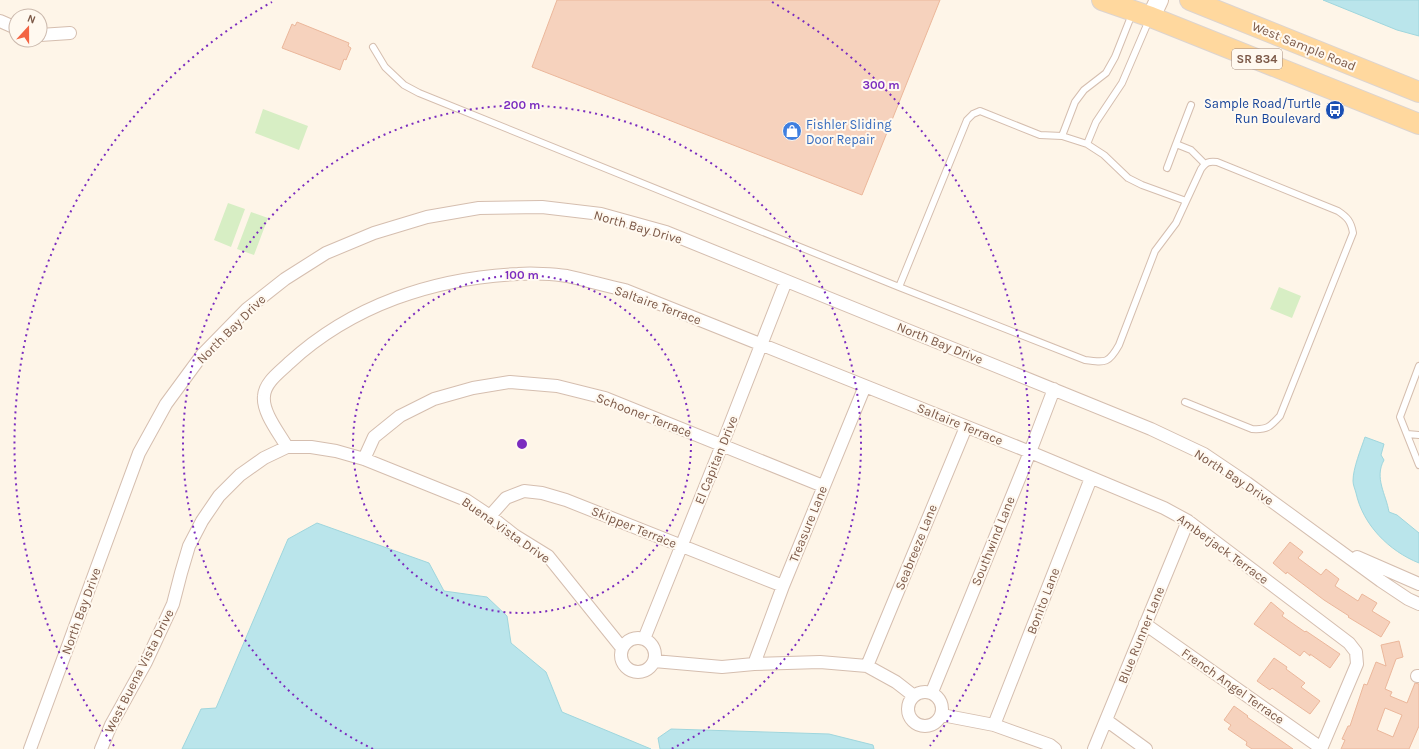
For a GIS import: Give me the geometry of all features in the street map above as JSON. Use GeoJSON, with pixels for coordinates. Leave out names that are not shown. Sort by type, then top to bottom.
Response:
{"type":"FeatureCollection","features":[{"type":"Feature","properties":{"kind":"main road","name":"SR 834"},"geometry":{"type":"LineString","coordinates":[[1102,0],[1145,7],[1419,124]]}},
{"type":"Feature","properties":{"kind":"main road","name":"West Sample Road"},"geometry":{"type":"LineString","coordinates":[[1190,0],[1419,92]]}},
{"type":"Feature","properties":{"kind":"street"},"geometry":{"type":"LineString","coordinates":[[48,34],[70,33]]}},
{"type":"Feature","properties":{"kind":"street","name":"North Bay Drive"},"geometry":{"type":"LineString","coordinates":[[30,749],[139,454],[166,404],[202,355],[247,309],[285,279],[326,253],[374,233],[427,217],[479,208],[542,207],[601,214],[666,232],[1152,429],[1204,454],[1247,483],[1381,581],[1408,599],[1419,604]]}},
{"type":"Feature","properties":{"kind":"street","name":"Saltaire Terrace"},"geometry":{"type":"LineString","coordinates":[[287,447],[265,409],[264,395],[270,382],[292,361],[322,337],[358,315],[396,298],[434,286],[474,278],[520,274],[565,276],[625,290],[1030,452]]}},
{"type":"Feature","properties":{"kind":"street","name":"El Capitan Drive"},"geometry":{"type":"LineString","coordinates":[[644,639],[722,446],[786,281]]}},
{"type":"Feature","properties":{"kind":"street","name":"Schooner Terrace"},"geometry":{"type":"LineString","coordinates":[[364,459],[374,437],[400,416],[434,399],[473,388],[510,382],[557,386],[605,398],[823,486]]}},
{"type":"Feature","properties":{"kind":"street","name":"Treasure Lane"},"geometry":{"type":"LineString","coordinates":[[754,664],[823,486],[866,386]]}},
{"type":"Feature","properties":{"kind":"street","name":"Southwind Lane"},"geometry":{"type":"LineString","coordinates":[[932,692],[1030,452],[1054,389]]}},
{"type":"Feature","properties":{"kind":"street","name":"Seabreeze Lane"},"geometry":{"type":"LineString","coordinates":[[867,666],[966,427]]}},
{"type":"Feature","properties":{"kind":"street","name":"Buena Vista Drive"},"geometry":{"type":"LineString","coordinates":[[287,447],[311,447],[336,451],[364,459],[466,500],[490,516],[514,536],[548,556],[622,648]]}},
{"type":"Feature","properties":{"kind":"street","name":"West Buena Vista Drive"},"geometry":{"type":"LineString","coordinates":[[101,749],[111,725],[146,662],[173,604],[180,573],[189,546],[202,521],[219,496],[240,475],[264,458],[287,447]]}},
{"type":"Feature","properties":{"kind":"street","name":"Amberjack Terrace"},"geometry":{"type":"LineString","coordinates":[[1030,452],[1164,508],[1188,521],[1349,643],[1356,652],[1357,664],[1321,749]]}},
{"type":"Feature","properties":{"kind":"street","name":"Bonito Lane"},"geometry":{"type":"LineString","coordinates":[[994,725],[1091,478]]}},
{"type":"Feature","properties":{"kind":"street","name":"Skipper Terrace"},"geometry":{"type":"LineString","coordinates":[[490,516],[506,498],[524,491],[542,493],[566,500],[783,586]]}},
{"type":"Feature","properties":{"kind":"street","name":"Blue Runner Lane"},"geometry":{"type":"LineString","coordinates":[[1094,749],[1188,521]]}},
{"type":"Feature","properties":{"kind":"street","name":"North Bay Drive"},"geometry":{"type":"LineString","coordinates":[[1336,547],[1419,584]]}},
{"type":"Feature","properties":{"kind":"street","name":"French Angel Terrace"},"geometry":{"type":"LineString","coordinates":[[1145,624],[1321,749]]}},
{"type":"Feature","properties":{"kind":"street"},"geometry":{"type":"LineString","coordinates":[[634,638],[644,639],[653,645],[655,650],[652,666],[642,672],[631,671],[626,668],[621,658],[622,648],[629,640],[634,638]]}},
{"type":"Feature","properties":{"kind":"street"},"geometry":{"type":"LineString","coordinates":[[654,661],[722,667],[754,664],[820,662],[867,666],[896,682],[914,696]]}},
{"type":"Feature","properties":{"kind":"street"},"geometry":{"type":"LineString","coordinates":[[922,692],[932,692],[940,699],[942,704],[942,715],[934,724],[924,726],[913,721],[910,717],[908,706],[914,696],[922,692]]}},
{"type":"Feature","properties":{"kind":"street"},"geometry":{"type":"LineString","coordinates":[[942,715],[994,725],[1050,745],[1055,749]]}},
{"type":"Feature","properties":{"kind":"street"},"geometry":{"type":"LineString","coordinates":[[1106,720],[1146,749]]}},
{"type":"Feature","properties":{"kind":"lane"},"geometry":{"type":"LineString","coordinates":[[1062,136],[1075,102],[1084,90],[1106,73],[1145,7]]}},
{"type":"Feature","properties":{"kind":"lane"},"geometry":{"type":"LineString","coordinates":[[1087,144],[1096,122],[1122,83],[1145,7]]}},
{"type":"Feature","properties":{"kind":"lane"},"geometry":{"type":"LineString","coordinates":[[373,47],[385,67],[404,85],[419,93],[899,287],[1085,360],[1097,362],[1106,361],[1112,357],[1119,345],[1155,251],[1176,222],[1205,164],[1210,161],[1216,162],[1338,211],[1348,218],[1352,225],[1353,232],[1280,416],[1272,425],[1263,429],[1252,429],[1185,402]]}},
{"type":"Feature","properties":{"kind":"lane"},"geometry":{"type":"LineString","coordinates":[[1167,168],[1191,105]]}},
{"type":"Feature","properties":{"kind":"lane"},"geometry":{"type":"LineString","coordinates":[[899,287],[967,120],[973,114],[980,111],[1040,135],[1062,136],[1087,144],[1104,155],[1128,178],[1142,185],[1186,201]]}},
{"type":"Feature","properties":{"kind":"lane"},"geometry":{"type":"LineString","coordinates":[[1176,144],[1191,150],[1205,164]]}},
{"type":"Feature","properties":{"kind":"lane"},"geometry":{"type":"LineString","coordinates":[[1419,366],[1400,417],[1419,465]]}},
{"type":"Feature","properties":{"kind":"lane"},"geometry":{"type":"LineString","coordinates":[[1407,434],[1419,435]]}},
{"type":"Feature","properties":{"kind":"green space"},"geometry":{"type":"Polygon","coordinates":[[[263,109],[308,126],[299,150],[255,133],[263,109]]]}},
{"type":"Feature","properties":{"kind":"green space"},"geometry":{"type":"Polygon","coordinates":[[[228,203],[245,209],[231,247],[214,240],[228,203]]]}},
{"type":"Feature","properties":{"kind":"green space"},"geometry":{"type":"Polygon","coordinates":[[[251,212],[268,218],[254,255],[237,249],[251,212]]]}},
{"type":"Feature","properties":{"kind":"green space"},"geometry":{"type":"Polygon","coordinates":[[[1279,287],[1301,296],[1292,318],[1270,309],[1279,287]]]}},
{"type":"Feature","properties":{"kind":"water"},"geometry":{"type":"Polygon","coordinates":[[[1323,0],[1419,0],[1419,36],[1397,30],[1323,0]]]}},
{"type":"Feature","properties":{"kind":"water"},"geometry":{"type":"Polygon","coordinates":[[[1365,437],[1384,444],[1381,455],[1384,460],[1381,467],[1380,480],[1389,512],[1397,515],[1419,533],[1419,563],[1397,552],[1379,536],[1371,526],[1359,505],[1353,484],[1353,476],[1365,437]]]}},
{"type":"Feature","properties":{"kind":"water"},"geometry":{"type":"Polygon","coordinates":[[[317,523],[429,563],[444,591],[487,597],[507,616],[511,643],[546,672],[562,712],[651,749],[182,749],[201,709],[216,708],[288,539],[317,523]]]}},
{"type":"Feature","properties":{"kind":"water"},"geometry":{"type":"Polygon","coordinates":[[[671,729],[829,734],[873,745],[874,749],[660,749],[658,738],[671,729]]]}},
{"type":"Feature","properties":{"kind":"building","name":"Fishler Sliding Door Repair"},"geometry":{"type":"Polygon","coordinates":[[[557,0],[940,0],[862,195],[532,67],[557,0]]]}},
{"type":"Feature","properties":{"kind":"building"},"geometry":{"type":"Polygon","coordinates":[[[297,22],[349,43],[348,46],[351,48],[346,60],[344,59],[340,70],[282,48],[292,24],[295,26],[297,22]]]}},
{"type":"Feature","properties":{"kind":"building"},"geometry":{"type":"Polygon","coordinates":[[[1290,542],[1303,552],[1298,558],[1321,575],[1326,569],[1339,579],[1335,586],[1358,601],[1362,594],[1377,603],[1372,611],[1390,622],[1381,637],[1348,617],[1349,616],[1324,600],[1287,572],[1286,574],[1273,563],[1290,542]]]}},
{"type":"Feature","properties":{"kind":"building"},"geometry":{"type":"Polygon","coordinates":[[[1271,602],[1284,613],[1282,616],[1340,654],[1330,668],[1304,651],[1300,656],[1254,624],[1271,602]]]}},
{"type":"Feature","properties":{"kind":"building"},"geometry":{"type":"Polygon","coordinates":[[[1399,641],[1403,657],[1396,659],[1385,689],[1392,692],[1390,696],[1407,703],[1415,683],[1419,684],[1419,726],[1409,749],[1341,749],[1345,740],[1342,739],[1348,726],[1350,726],[1364,684],[1367,685],[1376,662],[1386,666],[1381,645],[1399,641]],[[1385,708],[1377,730],[1393,737],[1402,715],[1385,708]]]}},
{"type":"Feature","properties":{"kind":"building"},"geometry":{"type":"Polygon","coordinates":[[[1274,658],[1305,683],[1301,687],[1320,701],[1310,714],[1272,688],[1270,690],[1257,681],[1274,658]]]}},
{"type":"Feature","properties":{"kind":"building"},"geometry":{"type":"Polygon","coordinates":[[[1234,706],[1248,716],[1247,717],[1293,749],[1252,749],[1246,745],[1247,742],[1228,729],[1231,725],[1224,720],[1234,706]]]}},
{"type":"Feature","properties":{"kind":"place","name":"Sample Road/Turtle Run Boulevard"},"geometry":{"type":"Point","coordinates":[1335,110]}},
{"type":"Feature","properties":{"kind":"place","name":"Fishler Sliding Door Repair"},"geometry":{"type":"Point","coordinates":[792,131]}}]}
